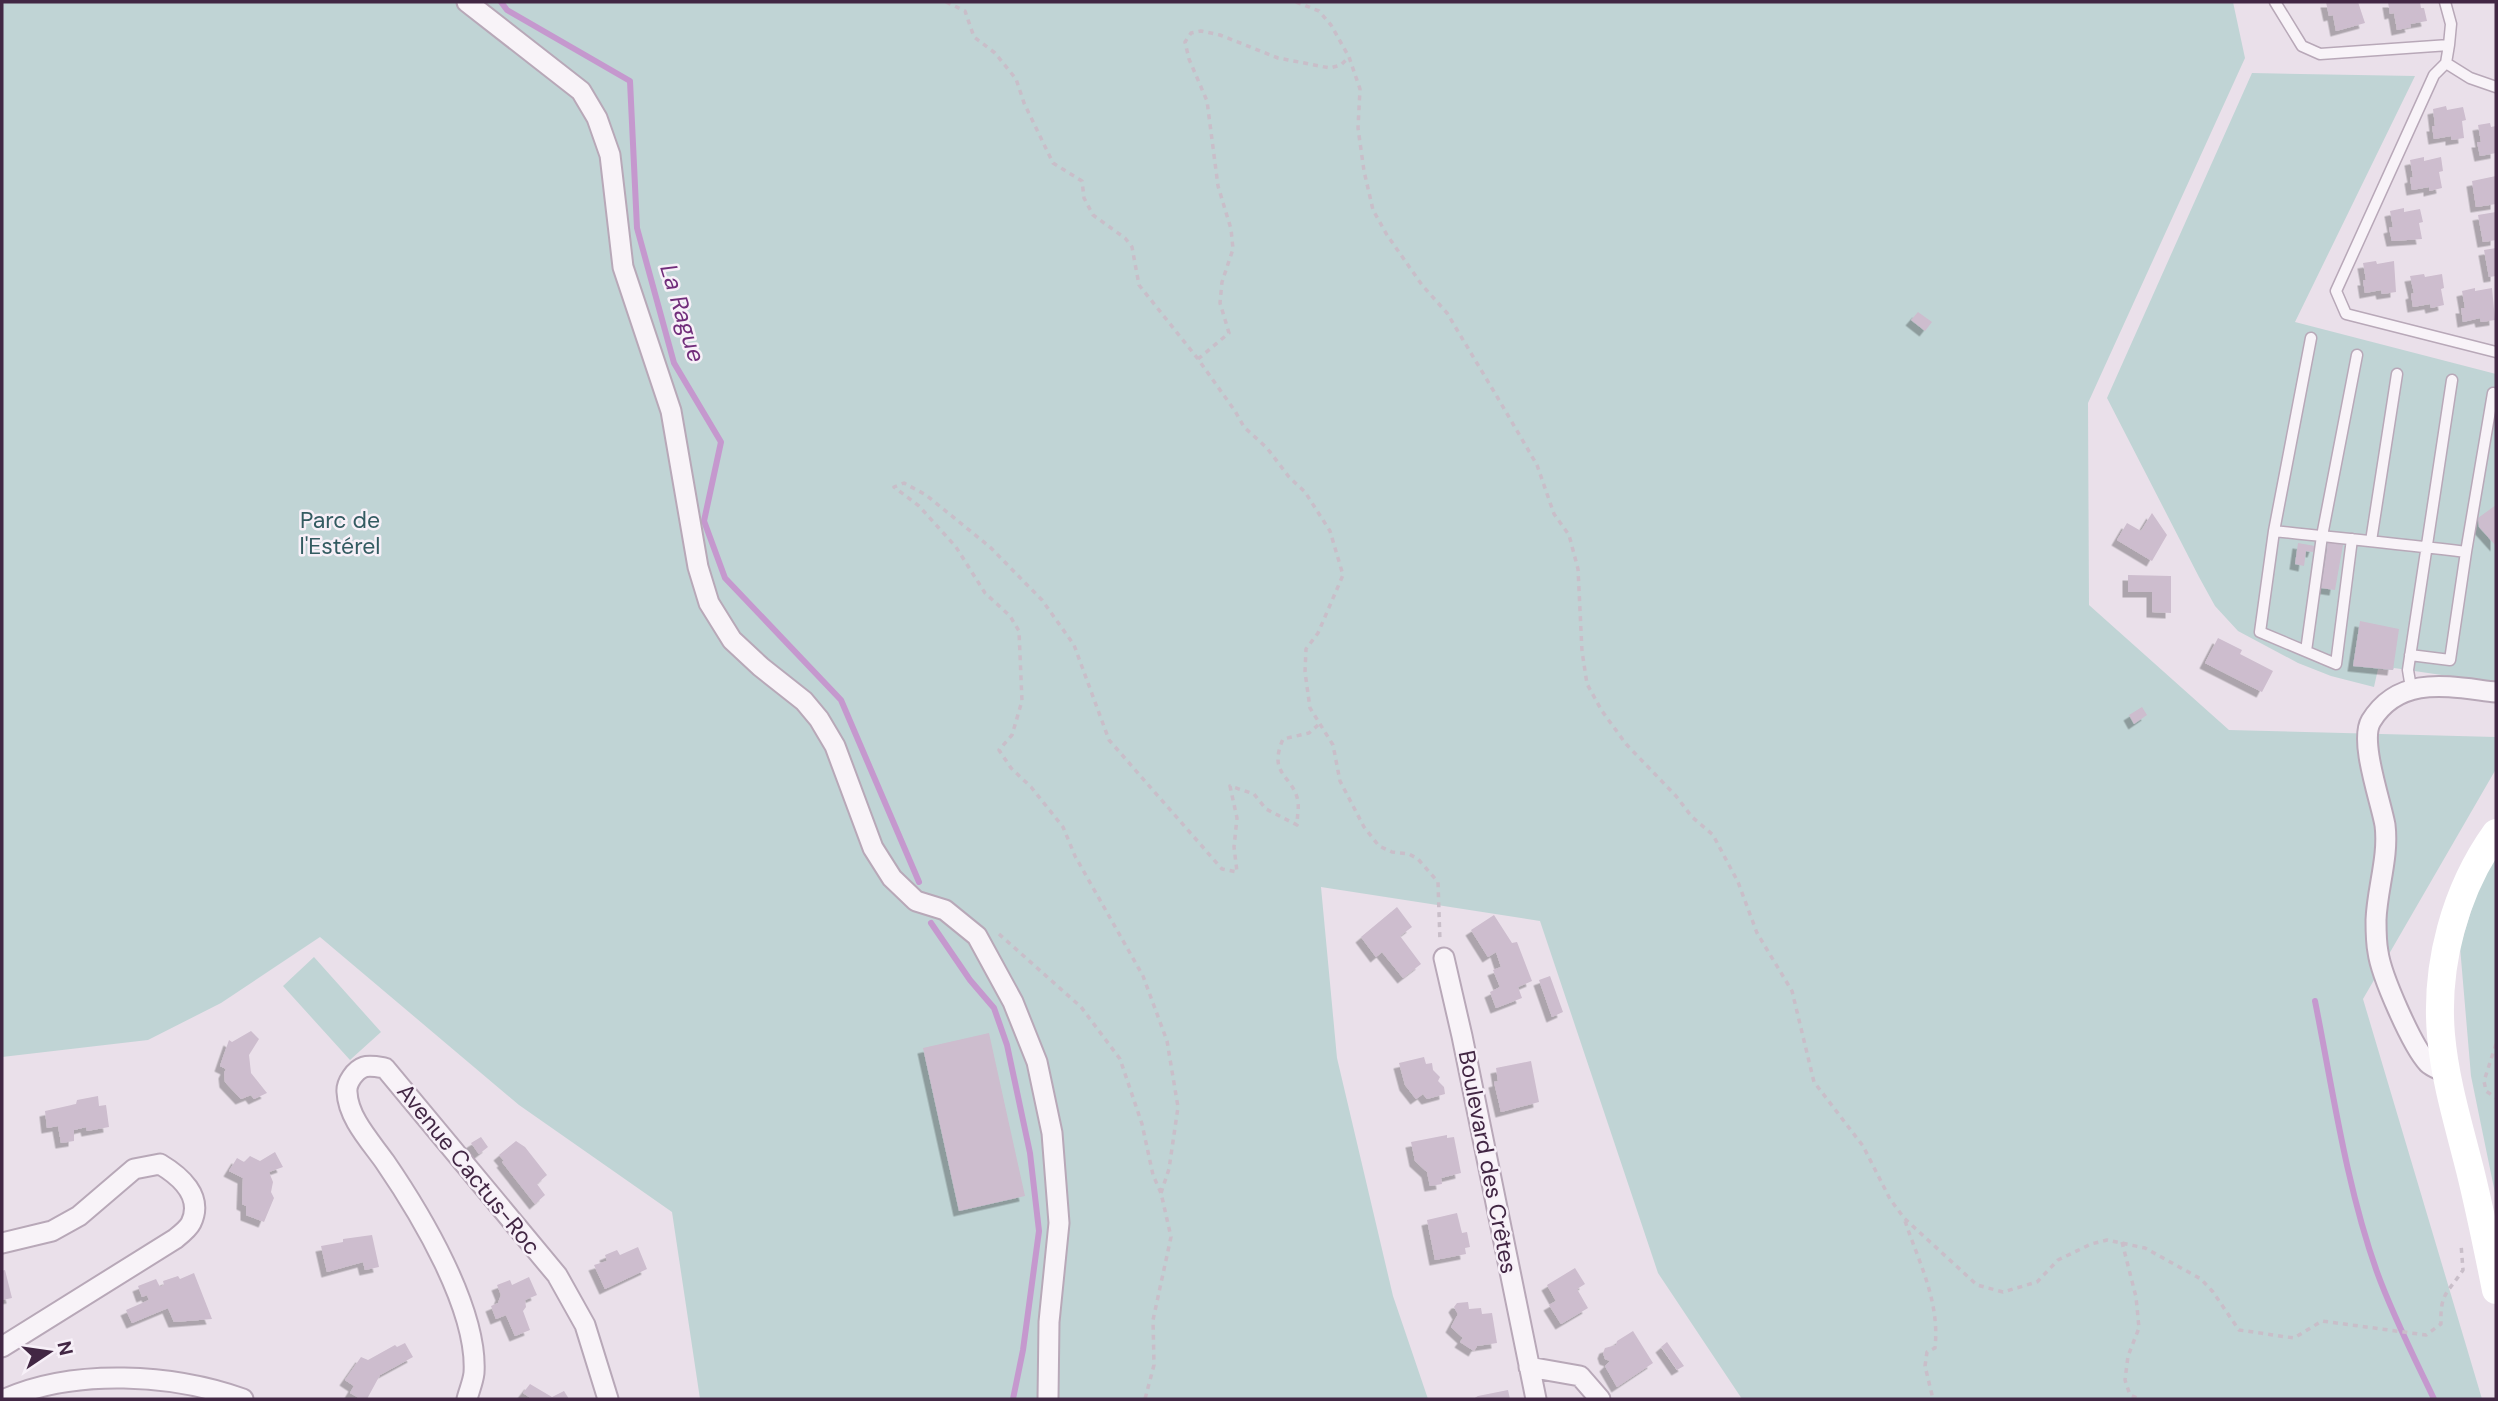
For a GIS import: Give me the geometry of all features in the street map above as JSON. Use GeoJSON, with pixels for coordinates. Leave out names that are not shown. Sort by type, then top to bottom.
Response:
{"type":"FeatureCollection","features":[{"type":"Feature","properties":{"kind":"main road"},"geometry":{"type":"LineString","coordinates":[[2496,833],[2463,893],[2443,962],[2441,1034],[2446,1073],[2496,1290]]}},
{"type":"Feature","properties":{"kind":"street"},"geometry":{"type":"LineString","coordinates":[[467,2],[581,91],[597,118],[610,155],[623,267],[671,411],[698,567],[709,604],[732,640],[804,701],[819,719],[835,746],[873,848],[891,878],[916,901],[946,910],[977,936],[1013,1002],[1032,1050],[1052,1133],[1059,1223],[1049,1322],[1048,1399]]}},
{"type":"Feature","properties":{"kind":"street"},"geometry":{"type":"LineString","coordinates":[[2446,1073],[2428,1064],[2401,1018],[2378,954],[2376,919],[2386,850],[2385,827],[2368,743],[2369,724],[2383,706],[2411,688],[2439,686],[2496,692]]}},
{"type":"Feature","properties":{"kind":"street","name":"Boulevard des Crêtes"},"geometry":{"type":"LineString","coordinates":[[1444,958],[1536,1399]]}},
{"type":"Feature","properties":{"kind":"street","name":"Avenue Cactus-Roc"},"geometry":{"type":"LineString","coordinates":[[467,1399],[474,1373],[470,1331],[452,1283],[420,1217],[352,1113],[346,1090],[354,1074],[365,1066],[385,1068],[395,1078],[450,1149],[557,1275],[585,1325],[608,1399]]}},
{"type":"Feature","properties":{"kind":"street"},"geometry":{"type":"LineString","coordinates":[[2,1242],[52,1231],[79,1216],[134,1169],[160,1164],[178,1174],[189,1186],[194,1206],[191,1223],[176,1239],[2,1347]]}},
{"type":"Feature","properties":{"kind":"street"},"geometry":{"type":"LineString","coordinates":[[1529,1367],[1580,1376],[1601,1399]]}},
{"type":"Feature","properties":{"kind":"street"},"geometry":{"type":"LineString","coordinates":[[5,1399],[69,1381],[138,1379],[181,1383],[243,1399]]}},
{"type":"Feature","properties":{"kind":"lane"},"geometry":{"type":"LineString","coordinates":[[2275,2],[2302,46],[2320,54],[2449,45]]}},
{"type":"Feature","properties":{"kind":"lane"},"geometry":{"type":"LineString","coordinates":[[2445,2],[2451,24],[2446,64],[2434,75],[2336,291],[2346,314],[2496,352]]}},
{"type":"Feature","properties":{"kind":"lane"},"geometry":{"type":"LineString","coordinates":[[2446,64],[2470,78],[2496,87]]}},
{"type":"Feature","properties":{"kind":"lane"},"geometry":{"type":"LineString","coordinates":[[2311,338],[2274,531],[2260,632],[2336,664],[2352,539]]}},
{"type":"Feature","properties":{"kind":"lane"},"geometry":{"type":"LineString","coordinates":[[2306,651],[2322,536],[2357,355]]}},
{"type":"Feature","properties":{"kind":"lane"},"geometry":{"type":"LineString","coordinates":[[2371,541],[2397,374]]}},
{"type":"Feature","properties":{"kind":"lane"},"geometry":{"type":"LineString","coordinates":[[2411,688],[2408,670],[2452,380]]}},
{"type":"Feature","properties":{"kind":"lane"},"geometry":{"type":"LineString","coordinates":[[2410,655],[2450,660],[2466,552],[2491,433],[2493,393]]}},
{"type":"Feature","properties":{"kind":"lane"},"geometry":{"type":"LineString","coordinates":[[2274,531],[2466,552]]}},
{"type":"Feature","properties":{"kind":"path"},"geometry":{"type":"LineString","coordinates":[[946,2],[965,11],[974,37],[995,53],[1016,79],[1024,103],[1053,163],[1082,181],[1084,198],[1093,215],[1125,238],[1132,247],[1139,285],[1198,359],[1236,411],[1244,427],[1267,448],[1304,492],[1330,531],[1343,575],[1318,633],[1306,649],[1305,672],[1310,708],[1318,725],[1333,745],[1339,780],[1364,827],[1379,846],[1418,859],[1438,882],[1439,934],[1444,958]]}},
{"type":"Feature","properties":{"kind":"path"},"geometry":{"type":"LineString","coordinates":[[1296,2],[1319,10],[1349,57],[1360,89],[1358,128],[1373,210],[1408,265],[1447,313],[1493,389],[1537,465],[1554,514],[1569,535],[1578,569],[1582,651],[1587,684],[1602,711],[1626,744],[1651,767],[1692,817],[1713,835],[1738,882],[1757,933],[1792,991],[1814,1082],[1863,1146],[1890,1199],[1904,1218],[1977,1285],[2003,1292],[2037,1282],[2058,1260],[2091,1244],[2107,1240],[2122,1242],[2145,1248],[2201,1279],[2239,1330],[2294,1338],[2322,1321],[2426,1335],[2441,1324],[2440,1310],[2444,1293],[2463,1270],[2460,1241]]}},
{"type":"Feature","properties":{"kind":"path"},"geometry":{"type":"LineString","coordinates":[[1198,359],[1228,333],[1220,303],[1222,282],[1233,249],[1231,229],[1218,186],[1207,101],[1189,59],[1185,42],[1191,33],[1201,31],[1220,35],[1278,58],[1330,68],[1341,65],[1349,57]]}},
{"type":"Feature","properties":{"kind":"path"},"geometry":{"type":"LineString","coordinates":[[1161,1193],[1169,1169],[1178,1107],[1167,1041],[1143,976],[1098,892],[1075,856],[1063,827],[1031,787],[1011,768],[999,750],[1012,735],[1022,701],[1019,631],[1010,616],[985,593],[956,547],[919,506],[894,487],[904,483],[926,495],[990,547],[1042,600],[1074,645],[1109,740],[1222,869],[1237,872],[1234,847],[1237,818],[1230,786],[1254,794],[1266,809],[1297,825],[1298,800],[1279,768],[1278,752],[1283,739],[1309,733],[1318,725]]}},
{"type":"Feature","properties":{"kind":"path"},"geometry":{"type":"LineString","coordinates":[[977,936],[995,930],[1081,1007],[1120,1059],[1142,1124],[1171,1237],[1153,1320],[1154,1365],[1145,1399]]}},
{"type":"Feature","properties":{"kind":"path"},"geometry":{"type":"LineString","coordinates":[[2496,1044],[2484,1081],[2486,1091],[2496,1098]]}},
{"type":"Feature","properties":{"kind":"path"},"geometry":{"type":"LineString","coordinates":[[1904,1218],[1916,1255],[1928,1278],[1933,1300],[1937,1334],[1935,1348],[1927,1352],[1925,1366],[1933,1399]]}},
{"type":"Feature","properties":{"kind":"path"},"geometry":{"type":"LineString","coordinates":[[2122,1242],[2136,1297],[2139,1328],[2128,1356],[2125,1380],[2130,1395],[2140,1399]]}},
{"type":"Feature","properties":{"kind":"green space","name":"Parc de l'Estérel"},"geometry":{"type":"Polygon","coordinates":[[[2,2],[2233,2],[2245,58],[2088,403],[2089,605],[2229,730],[2496,737],[2496,769],[2363,999],[2482,1399],[1742,1399],[1658,1273],[1540,921],[1321,887],[1337,1058],[1393,1296],[1428,1399],[700,1399],[672,1212],[519,1105],[320,937],[221,1003],[148,1040],[2,1057],[2,2]]]}},
{"type":"Feature","properties":{"kind":"green space"},"geometry":{"type":"Polygon","coordinates":[[[2252,73],[2415,76],[2295,322],[2496,374],[2496,683],[2394,668],[2378,669],[2374,687],[2331,676],[2298,663],[2238,631],[2215,606],[2107,398],[2252,73]]]}},
{"type":"Feature","properties":{"kind":"green space"},"geometry":{"type":"Polygon","coordinates":[[[2496,851],[2496,1198],[2471,1076],[2460,947],[2483,872],[2496,851]]]}},
{"type":"Feature","properties":{"kind":"green space"},"geometry":{"type":"Polygon","coordinates":[[[314,957],[381,1032],[350,1060],[283,986],[314,957]]]}},
{"type":"Feature","properties":{"kind":"building"},"geometry":{"type":"Polygon","coordinates":[[[2326,2],[2358,2],[2365,23],[2336,31],[2333,15],[2329,16],[2326,2]]]}},
{"type":"Feature","properties":{"kind":"building"},"geometry":{"type":"Polygon","coordinates":[[[2388,2],[2420,2],[2427,21],[2397,30],[2394,13],[2390,14],[2388,2]]]}},
{"type":"Feature","properties":{"kind":"building"},"geometry":{"type":"Polygon","coordinates":[[[2446,106],[2447,110],[2463,107],[2466,120],[2462,121],[2464,138],[2451,140],[2451,136],[2434,139],[2433,109],[2446,106]]]}},
{"type":"Feature","properties":{"kind":"building"},"geometry":{"type":"Polygon","coordinates":[[[2490,123],[2491,127],[2496,126],[2496,153],[2480,156],[2478,125],[2490,123]]]}},
{"type":"Feature","properties":{"kind":"building"},"geometry":{"type":"Polygon","coordinates":[[[2424,157],[2424,161],[2441,157],[2443,171],[2439,172],[2442,188],[2429,191],[2429,187],[2412,190],[2410,160],[2424,157]]]}},
{"type":"Feature","properties":{"kind":"building"},"geometry":{"type":"Polygon","coordinates":[[[2496,176],[2496,204],[2476,207],[2472,181],[2496,176]]]}},
{"type":"Feature","properties":{"kind":"building"},"geometry":{"type":"Polygon","coordinates":[[[2404,208],[2404,212],[2420,209],[2423,222],[2419,223],[2422,239],[2392,241],[2389,228],[2393,227],[2390,211],[2404,208]]]}},
{"type":"Feature","properties":{"kind":"building"},"geometry":{"type":"Polygon","coordinates":[[[2496,212],[2496,240],[2483,242],[2478,215],[2496,212]]]}},
{"type":"Feature","properties":{"kind":"building"},"geometry":{"type":"Polygon","coordinates":[[[2496,248],[2496,276],[2489,277],[2484,250],[2496,248]]]}},
{"type":"Feature","properties":{"kind":"building"},"geometry":{"type":"Polygon","coordinates":[[[2376,261],[2377,264],[2394,261],[2396,292],[2382,294],[2381,290],[2365,293],[2363,263],[2376,261]]]}},
{"type":"Feature","properties":{"kind":"building"},"geometry":{"type":"Polygon","coordinates":[[[2424,274],[2425,277],[2442,274],[2444,305],[2431,308],[2430,304],[2413,307],[2411,294],[2414,293],[2410,276],[2424,274]]]}},
{"type":"Feature","properties":{"kind":"building"},"geometry":{"type":"Polygon","coordinates":[[[2475,288],[2475,291],[2492,288],[2495,320],[2481,322],[2480,318],[2463,322],[2461,308],[2465,308],[2462,291],[2475,288]]]}},
{"type":"Feature","properties":{"kind":"building"},"geometry":{"type":"Polygon","coordinates":[[[1918,312],[1932,322],[1925,331],[1911,320],[1918,312]]]}},
{"type":"Feature","properties":{"kind":"building"},"geometry":{"type":"Polygon","coordinates":[[[2496,505],[2496,546],[2479,527],[2478,518],[2496,505]]]}},
{"type":"Feature","properties":{"kind":"building"},"geometry":{"type":"Polygon","coordinates":[[[2152,513],[2167,535],[2152,561],[2117,540],[2127,523],[2141,531],[2152,513]]]}},
{"type":"Feature","properties":{"kind":"building"},"geometry":{"type":"Polygon","coordinates":[[[2328,542],[2343,545],[2335,590],[2321,588],[2328,542]]]}},
{"type":"Feature","properties":{"kind":"building"},"geometry":{"type":"Polygon","coordinates":[[[2298,543],[2315,546],[2313,552],[2306,551],[2304,566],[2295,564],[2298,543]]]}},
{"type":"Feature","properties":{"kind":"building"},"geometry":{"type":"Polygon","coordinates":[[[2128,575],[2171,576],[2171,613],[2152,612],[2152,592],[2128,592],[2128,575]]]}},
{"type":"Feature","properties":{"kind":"building"},"geometry":{"type":"Polygon","coordinates":[[[2360,621],[2399,629],[2393,670],[2353,666],[2360,621]]]}},
{"type":"Feature","properties":{"kind":"building"},"geometry":{"type":"Polygon","coordinates":[[[2218,638],[2242,650],[2240,654],[2273,671],[2262,692],[2205,663],[2218,638]]]}},
{"type":"Feature","properties":{"kind":"building"},"geometry":{"type":"Polygon","coordinates":[[[2142,707],[2147,715],[2134,724],[2129,715],[2142,707]]]}},
{"type":"Feature","properties":{"kind":"building"},"geometry":{"type":"Polygon","coordinates":[[[1397,907],[1412,927],[1400,936],[1421,964],[1403,978],[1382,952],[1376,957],[1361,937],[1397,907]]]}},
{"type":"Feature","properties":{"kind":"building"},"geometry":{"type":"Polygon","coordinates":[[[1494,915],[1512,943],[1517,942],[1532,981],[1518,987],[1522,998],[1496,1008],[1490,992],[1500,987],[1493,970],[1501,967],[1496,952],[1488,957],[1471,930],[1494,915]]]}},
{"type":"Feature","properties":{"kind":"building"},"geometry":{"type":"Polygon","coordinates":[[[1550,976],[1563,1012],[1552,1017],[1539,980],[1550,976]]]}},
{"type":"Feature","properties":{"kind":"building"},"geometry":{"type":"Polygon","coordinates":[[[251,1031],[259,1039],[249,1055],[251,1073],[267,1093],[254,1099],[251,1095],[241,1099],[225,1082],[226,1069],[220,1066],[229,1040],[232,1042],[251,1031]]]}},
{"type":"Feature","properties":{"kind":"building"},"geometry":{"type":"Polygon","coordinates":[[[989,1033],[1025,1196],[959,1211],[923,1048],[989,1033]]]}},
{"type":"Feature","properties":{"kind":"building"},"geometry":{"type":"Polygon","coordinates":[[[1424,1057],[1426,1064],[1432,1063],[1433,1070],[1440,1077],[1438,1081],[1444,1087],[1445,1094],[1427,1099],[1423,1094],[1416,1099],[1405,1085],[1399,1063],[1424,1057]]]}},
{"type":"Feature","properties":{"kind":"building"},"geometry":{"type":"Polygon","coordinates":[[[1531,1061],[1539,1102],[1501,1112],[1494,1082],[1498,1081],[1496,1068],[1531,1061]]]}},
{"type":"Feature","properties":{"kind":"building"},"geometry":{"type":"Polygon","coordinates":[[[98,1096],[99,1106],[106,1105],[109,1127],[87,1131],[86,1127],[74,1130],[74,1141],[61,1143],[58,1126],[47,1128],[45,1111],[98,1096]]]}},
{"type":"Feature","properties":{"kind":"building"},"geometry":{"type":"Polygon","coordinates":[[[1447,1135],[1447,1138],[1454,1137],[1461,1173],[1441,1178],[1442,1184],[1430,1186],[1427,1172],[1415,1161],[1411,1142],[1447,1135]]]}},
{"type":"Feature","properties":{"kind":"building"},"geometry":{"type":"Polygon","coordinates":[[[481,1137],[488,1147],[479,1154],[471,1143],[481,1137]]]}},
{"type":"Feature","properties":{"kind":"building"},"geometry":{"type":"Polygon","coordinates":[[[516,1141],[525,1147],[547,1175],[537,1184],[545,1195],[535,1204],[499,1155],[516,1141]]]}},
{"type":"Feature","properties":{"kind":"building"},"geometry":{"type":"Polygon","coordinates":[[[275,1152],[283,1167],[269,1172],[274,1198],[264,1222],[246,1215],[246,1206],[242,1204],[243,1178],[229,1171],[237,1158],[244,1162],[250,1156],[260,1161],[275,1152]]]}},
{"type":"Feature","properties":{"kind":"building"},"geometry":{"type":"Polygon","coordinates":[[[1457,1213],[1462,1233],[1467,1232],[1470,1247],[1465,1248],[1466,1254],[1435,1260],[1427,1220],[1457,1213]]]}},
{"type":"Feature","properties":{"kind":"building"},"geometry":{"type":"Polygon","coordinates":[[[372,1235],[379,1267],[365,1270],[363,1262],[327,1272],[321,1246],[343,1242],[343,1239],[372,1235]]]}},
{"type":"Feature","properties":{"kind":"building"},"geometry":{"type":"Polygon","coordinates":[[[638,1247],[647,1269],[605,1289],[594,1265],[607,1261],[605,1255],[617,1250],[620,1255],[638,1247]]]}},
{"type":"Feature","properties":{"kind":"building"},"geometry":{"type":"Polygon","coordinates":[[[1575,1268],[1585,1284],[1577,1289],[1588,1308],[1561,1324],[1549,1305],[1556,1301],[1547,1285],[1575,1268]]]}},
{"type":"Feature","properties":{"kind":"building"},"geometry":{"type":"Polygon","coordinates":[[[5,1270],[12,1298],[2,1300],[2,1271],[5,1270]]]}},
{"type":"Feature","properties":{"kind":"building"},"geometry":{"type":"Polygon","coordinates":[[[194,1273],[212,1319],[174,1322],[168,1308],[132,1323],[126,1310],[149,1300],[147,1295],[142,1297],[138,1286],[156,1279],[160,1287],[164,1285],[163,1281],[178,1276],[180,1279],[194,1273]]]}},
{"type":"Feature","properties":{"kind":"building"},"geometry":{"type":"Polygon","coordinates":[[[529,1277],[537,1295],[525,1300],[526,1307],[523,1311],[530,1330],[515,1336],[506,1315],[496,1319],[491,1306],[498,1303],[501,1295],[497,1285],[510,1280],[512,1285],[529,1277]]]}},
{"type":"Feature","properties":{"kind":"building"},"geometry":{"type":"Polygon","coordinates":[[[1468,1302],[1469,1309],[1481,1308],[1482,1314],[1492,1313],[1497,1343],[1477,1346],[1474,1351],[1460,1342],[1463,1338],[1451,1327],[1458,1314],[1454,1307],[1457,1303],[1468,1302]]]}},
{"type":"Feature","properties":{"kind":"building"},"geometry":{"type":"Polygon","coordinates":[[[1633,1331],[1653,1363],[1617,1387],[1605,1366],[1610,1361],[1605,1359],[1603,1353],[1605,1348],[1616,1345],[1617,1341],[1633,1331]]]}},
{"type":"Feature","properties":{"kind":"building"},"geometry":{"type":"Polygon","coordinates":[[[1667,1342],[1684,1366],[1677,1370],[1661,1347],[1667,1342]]]}},
{"type":"Feature","properties":{"kind":"building"},"geometry":{"type":"Polygon","coordinates":[[[405,1343],[413,1357],[380,1375],[367,1399],[350,1393],[354,1386],[345,1380],[361,1357],[368,1360],[395,1345],[397,1347],[405,1343]]]}},
{"type":"Feature","properties":{"kind":"building"},"geometry":{"type":"Polygon","coordinates":[[[530,1384],[552,1397],[564,1391],[569,1399],[532,1399],[523,1393],[530,1384]]]}},
{"type":"Feature","properties":{"kind":"building"},"geometry":{"type":"Polygon","coordinates":[[[1508,1390],[1510,1399],[1473,1399],[1478,1396],[1508,1390]]]}},
{"type":"Feature","properties":{"kind":"waterway","name":"La Rague"},"geometry":{"type":"LineString","coordinates":[[501,2],[507,10],[630,81],[637,228],[674,363],[721,442],[704,521],[725,578],[841,700],[919,882]]}},
{"type":"Feature","properties":{"kind":"waterway"},"geometry":{"type":"LineString","coordinates":[[931,923],[970,980],[994,1008],[1007,1045],[1030,1153],[1039,1231],[1023,1350],[1013,1399]]}},
{"type":"Feature","properties":{"kind":"waterway"},"geometry":{"type":"LineString","coordinates":[[2315,1001],[2341,1138],[2366,1239],[2390,1304],[2434,1399]]}}]}
